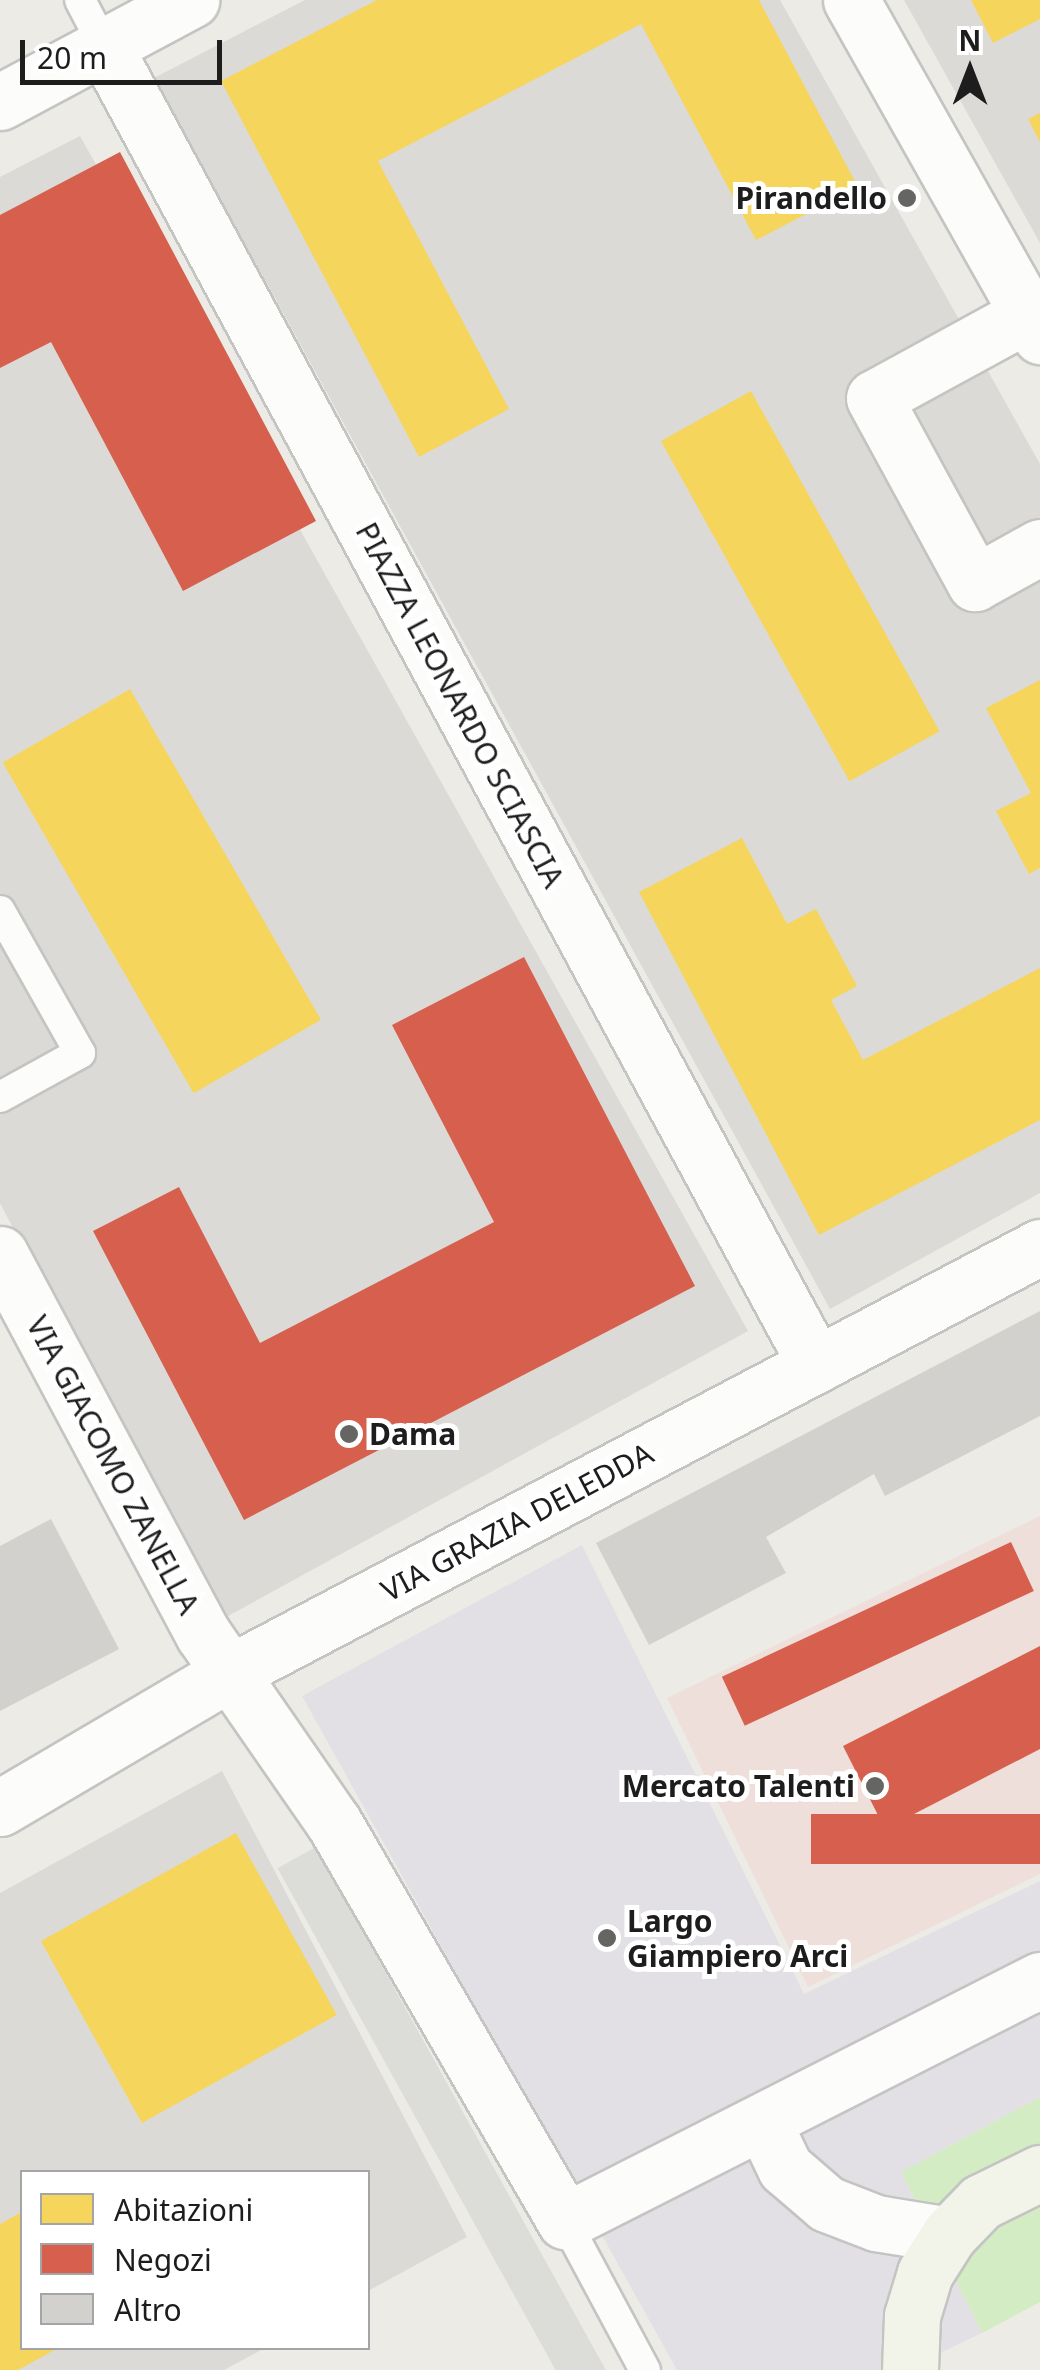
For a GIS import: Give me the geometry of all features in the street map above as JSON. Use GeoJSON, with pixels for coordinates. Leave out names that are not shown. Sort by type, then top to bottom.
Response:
{"type":"FeatureCollection","features":[{"type":"Feature","properties":{"kind":"main road"},"geometry":{"type":"LineString","coordinates":[[910,2370],[912,2316],[925,2273],[948,2235],[980,2202],[1040,2173]]}},
{"type":"Feature","properties":{"kind":"street"},"geometry":{"type":"LineString","coordinates":[[0,102],[92,23],[191,0]]}},
{"type":"Feature","properties":{"kind":"street"},"geometry":{"type":"LineString","coordinates":[[851,0],[1034,325],[874,398],[975,583],[1040,547]]}},
{"type":"Feature","properties":{"kind":"street","name":"PIAZZA LEONARDO SCIASCIA"},"geometry":{"type":"LineString","coordinates":[[92,23],[816,1365]]}},
{"type":"Feature","properties":{"kind":"street","name":"VIA GRAZIA DELEDDA"},"geometry":{"type":"LineString","coordinates":[[0,1808],[232,1672],[1040,1247]]}},
{"type":"Feature","properties":{"kind":"street","name":"VIA GIACOMO ZANELLA"},"geometry":{"type":"LineString","coordinates":[[0,1254],[203,1634],[232,1672]]}},
{"type":"Feature","properties":{"kind":"street"},"geometry":{"type":"LineString","coordinates":[[232,1672],[334,1823],[565,2221],[1040,1980]]}},
{"type":"Feature","properties":{"kind":"street"},"geometry":{"type":"LineString","coordinates":[[764,2122],[785,2168],[826,2204],[876,2223],[948,2235]]}},
{"type":"Feature","properties":{"kind":"lane"},"geometry":{"type":"LineString","coordinates":[[0,911],[80,1053],[0,1096]]}},
{"type":"Feature","properties":{"kind":"lane"},"geometry":{"type":"LineString","coordinates":[[565,2221],[645,2370]]}},
{"type":"Feature","properties":{"kind":"shaded area"},"geometry":{"type":"Polygon","coordinates":[[[305,0],[780,0],[1040,464],[1040,1193],[830,1309],[154,78],[305,0]]]}},
{"type":"Feature","properties":{"kind":"shaded area"},"geometry":{"type":"Polygon","coordinates":[[[904,0],[1040,0],[1040,243],[904,0]]]}},
{"type":"Feature","properties":{"kind":"shaded area"},"geometry":{"type":"Polygon","coordinates":[[[80,136],[748,1331],[219,1621],[0,1203],[0,177],[80,136]]]}},
{"type":"Feature","properties":{"kind":"shaded area","name":"Mercato Talenti"},"geometry":{"type":"Polygon","coordinates":[[[1040,1516],[1040,1874],[808,1987],[667,1698],[1040,1516]]]}},
{"type":"Feature","properties":{"kind":"shaded area","name":"Largo Giampiero Arci"},"geometry":{"type":"Polygon","coordinates":[[[582,1545],[804,1994],[1040,1881],[1040,2097],[901,2172],[982,2333],[904,2370],[677,2370],[302,1696],[582,1545]]]}},
{"type":"Feature","properties":{"kind":"shaded area"},"geometry":{"type":"Polygon","coordinates":[[[222,1771],[467,2237],[370,2290],[370,2170],[20,2170],[20,2350],[261,2350],[224,2370],[0,2370],[0,1893],[222,1771]]]}},
{"type":"Feature","properties":{"kind":"shaded area"},"geometry":{"type":"Polygon","coordinates":[[[316,1847],[606,2370],[556,2370],[278,1868],[316,1847]]]}},
{"type":"Feature","properties":{"kind":"green space"},"geometry":{"type":"Polygon","coordinates":[[[1040,2097],[1040,2302],[982,2333],[901,2172],[1040,2097]]]}},
{"type":"Feature","properties":{"kind":"building: Abitazioni"},"geometry":{"type":"Polygon","coordinates":[[[377,0],[759,0],[858,187],[756,240],[641,24],[378,161],[509,409],[419,457],[221,81],[377,0]]]}},
{"type":"Feature","properties":{"kind":"building: Abitazioni"},"geometry":{"type":"Polygon","coordinates":[[[971,0],[1040,0],[1040,19],[993,43],[971,0]]]}},
{"type":"Feature","properties":{"kind":"building: Abitazioni"},"geometry":{"type":"Polygon","coordinates":[[[1040,113],[1040,142],[1028,119],[1040,113]]]}},
{"type":"Feature","properties":{"kind":"building: Abitazioni"},"geometry":{"type":"Polygon","coordinates":[[[751,391],[940,731],[850,781],[661,441],[751,391]]]}},
{"type":"Feature","properties":{"kind":"building: Abitazioni"},"geometry":{"type":"Polygon","coordinates":[[[1040,680],[1040,868],[1029,874],[996,811],[1031,793],[986,708],[1040,680]]]}},
{"type":"Feature","properties":{"kind":"building: Abitazioni"},"geometry":{"type":"Polygon","coordinates":[[[130,689],[321,1020],[194,1093],[3,762],[130,689]]]}},
{"type":"Feature","properties":{"kind":"building: Abitazioni"},"geometry":{"type":"Polygon","coordinates":[[[742,838],[787,924],[816,909],[857,986],[831,1000],[863,1060],[1040,968],[1040,1120],[819,1235],[639,892],[742,838]]]}},
{"type":"Feature","properties":{"kind":"building: Abitazioni"},"geometry":{"type":"Polygon","coordinates":[[[236,1833],[337,2015],[142,2123],[41,1941],[236,1833]]]}},
{"type":"Feature","properties":{"kind":"building: Abitazioni"},"geometry":{"type":"Polygon","coordinates":[[[20,2213],[20,2350],[54,2350],[18,2370],[0,2370],[0,2224],[20,2213]]]}},
{"type":"Feature","properties":{"kind":"building: Negozi"},"geometry":{"type":"Polygon","coordinates":[[[120,152],[316,521],[183,591],[51,342],[0,368],[0,215],[120,152]]]}},
{"type":"Feature","properties":{"kind":"building: Negozi"},"geometry":{"type":"Polygon","coordinates":[[[524,957],[695,1286],[244,1520],[93,1231],[179,1187],[260,1343],[494,1222],[392,1025],[524,957]]]}},
{"type":"Feature","properties":{"kind":"building: Negozi"},"geometry":{"type":"Polygon","coordinates":[[[1011,1542],[1034,1591],[745,1726],[722,1677],[1011,1542]]]}},
{"type":"Feature","properties":{"kind":"building: Negozi"},"geometry":{"type":"Polygon","coordinates":[[[1040,1646],[1040,1749],[885,1829],[843,1746],[1040,1646]]]}},
{"type":"Feature","properties":{"kind":"building: Negozi"},"geometry":{"type":"Polygon","coordinates":[[[811,1814],[1040,1814],[1040,1864],[811,1864],[811,1814]]]}},
{"type":"Feature","properties":{"kind":"building: Altro"},"geometry":{"type":"Polygon","coordinates":[[[1040,1311],[1040,1416],[885,1496],[874,1474],[766,1537],[786,1573],[649,1645],[596,1543],[1040,1311]]]}},
{"type":"Feature","properties":{"kind":"building: Altro"},"geometry":{"type":"Polygon","coordinates":[[[51,1519],[119,1649],[0,1711],[0,1546],[51,1519]]]}},
{"type":"Feature","properties":{"kind":"place","name":"Pirandello"},"geometry":{"type":"Point","coordinates":[907,198]}},
{"type":"Feature","properties":{"kind":"place","name":"Dama"},"geometry":{"type":"Point","coordinates":[349,1434]}},
{"type":"Feature","properties":{"kind":"place","name":"Mercato Talenti"},"geometry":{"type":"Point","coordinates":[875,1786]}},
{"type":"Feature","properties":{"kind":"place","name":"Largo Giampiero Arci"},"geometry":{"type":"Point","coordinates":[607,1938]}}]}
